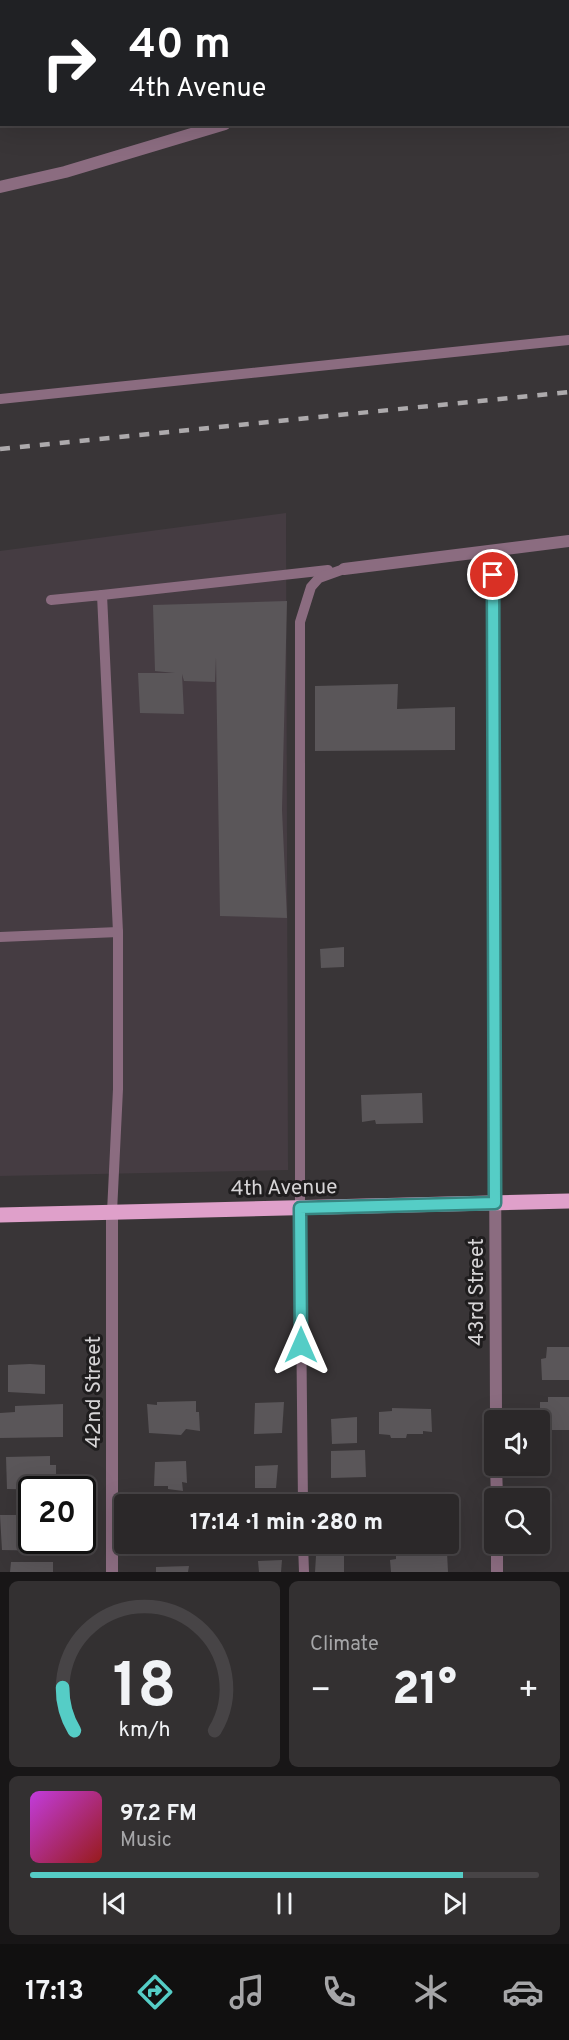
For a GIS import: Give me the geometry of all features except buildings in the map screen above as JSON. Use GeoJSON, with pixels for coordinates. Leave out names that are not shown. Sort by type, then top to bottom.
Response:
{"type":"FeatureCollection","features":[{"type":"Feature","properties":{"kind":"main road","name":"4th Avenue"},"geometry":{"type":"LineString","coordinates":[[0,1215],[569,1201]]}},
{"type":"Feature","properties":{"kind":"street"},"geometry":{"type":"LineString","coordinates":[[0,188],[218,126]]}},
{"type":"Feature","properties":{"kind":"street"},"geometry":{"type":"LineString","coordinates":[[344,568],[493,552],[569,541]]}},
{"type":"Feature","properties":{"kind":"street","name":"43rd Street"},"geometry":{"type":"LineString","coordinates":[[493,552],[496,1410]]}},
{"type":"Feature","properties":{"kind":"street","name":"42nd Street"},"geometry":{"type":"LineString","coordinates":[[112,1212],[112,1572]]}},
{"type":"Feature","properties":{"kind":"street"},"geometry":{"type":"LineString","coordinates":[[497,1554],[497,1572]]}},
{"type":"Feature","properties":{"kind":"lane"},"geometry":{"type":"LineString","coordinates":[[0,399],[569,340]]}},
{"type":"Feature","properties":{"kind":"lane"},"geometry":{"type":"LineString","coordinates":[[51,600],[344,568]]}},
{"type":"Feature","properties":{"kind":"lane"},"geometry":{"type":"LineString","coordinates":[[303,1494],[300,1208],[300,622],[312,587],[319,578],[344,568]]}},
{"type":"Feature","properties":{"kind":"lane"},"geometry":{"type":"LineString","coordinates":[[102,596],[118,932],[118,1089],[112,1212]]}},
{"type":"Feature","properties":{"kind":"lane"},"geometry":{"type":"LineString","coordinates":[[0,937],[118,932]]}},
{"type":"Feature","properties":{"kind":"lane"},"geometry":{"type":"LineString","coordinates":[[303,1554],[304,1572]]}},
{"type":"Feature","properties":{"kind":"shaded area"},"geometry":{"type":"Polygon","coordinates":[[[286,513],[288,1170],[0,1176],[0,551],[286,513]]]}},
{"type":"Feature","properties":{"kind":"railway"},"geometry":{"type":"LineString","coordinates":[[0,449],[569,392]]}},
{"type":"Feature","properties":{"kind":"route"},"geometry":{"type":"LineString","coordinates":[[301,1345],[300,1208],[495,1203],[493,575]]}}]}
